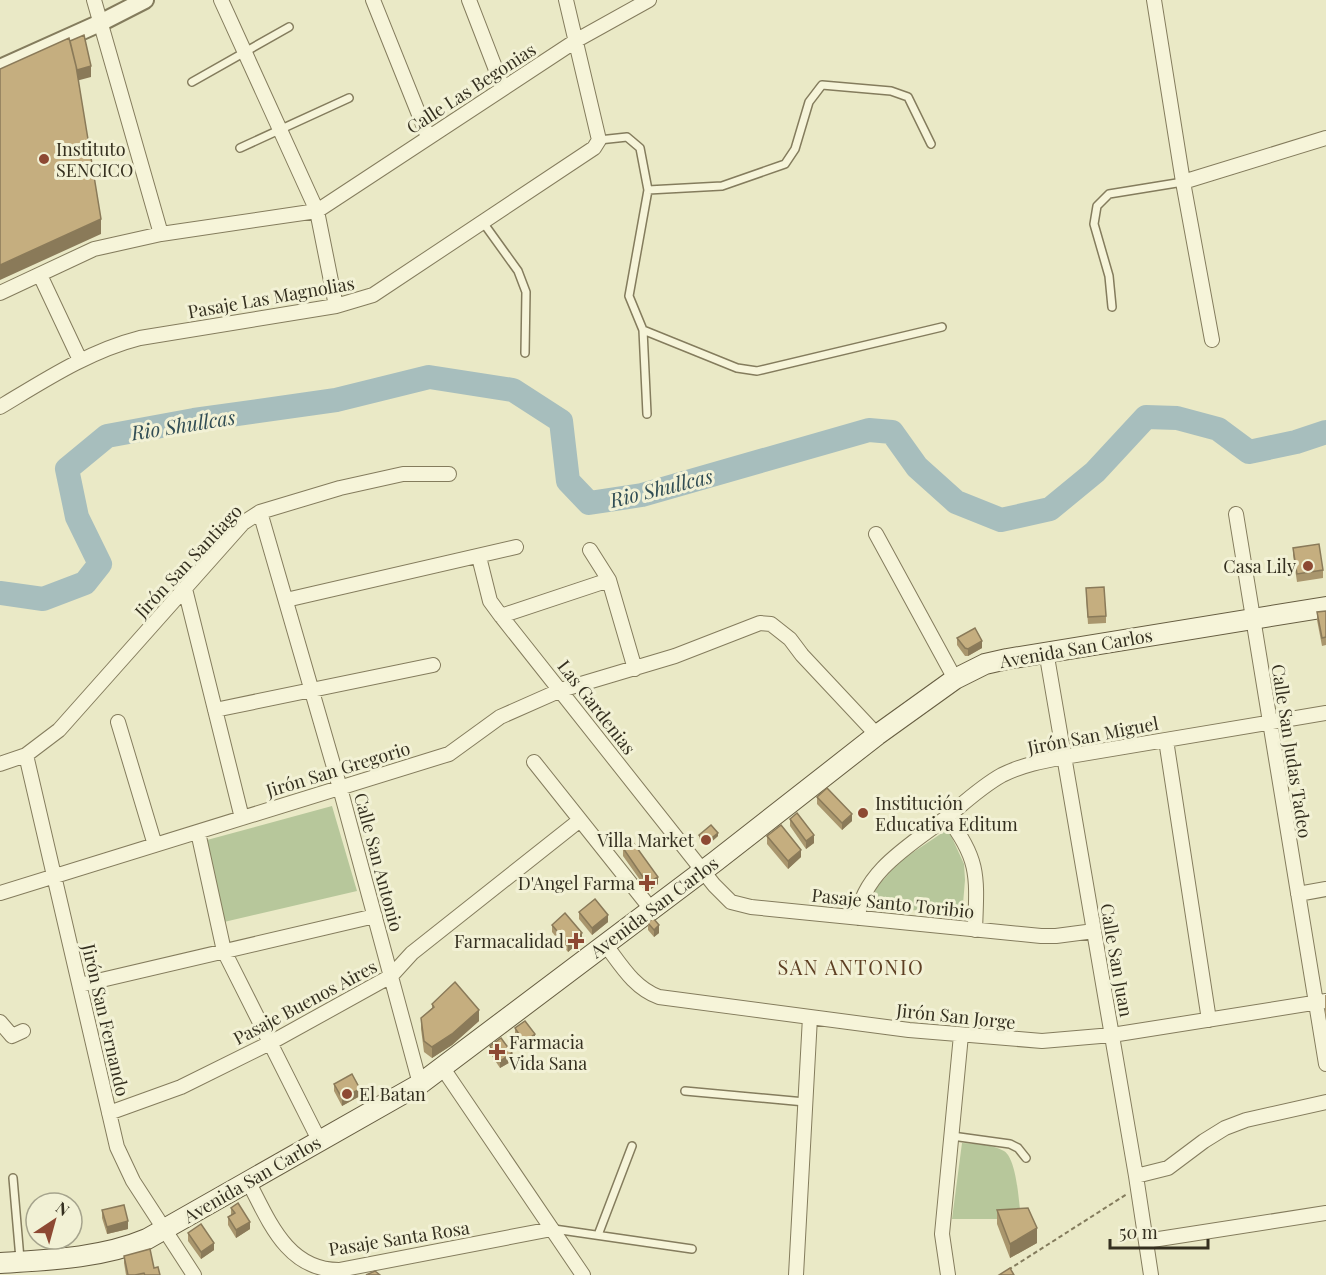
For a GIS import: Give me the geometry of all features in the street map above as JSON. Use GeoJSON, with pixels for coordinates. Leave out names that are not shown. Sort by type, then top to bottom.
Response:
{"type":"FeatureCollection","features":[{"type":"Feature","properties":{"kind":"main road","name":"Avenida San Carlos"},"geometry":{"type":"LineString","coordinates":[[8,1266],[128,1247],[164,1230],[420,1084],[877,735],[955,679],[985,664],[1046,651],[1326,607]]}},
{"type":"Feature","properties":{"kind":"street"},"geometry":{"type":"LineString","coordinates":[[94,0],[161,234]]}},
{"type":"Feature","properties":{"kind":"street"},"geometry":{"type":"LineString","coordinates":[[0,68],[145,0]]}},
{"type":"Feature","properties":{"kind":"street"},"geometry":{"type":"LineString","coordinates":[[221,0],[316,211],[336,306]]}},
{"type":"Feature","properties":{"kind":"street"},"geometry":{"type":"LineString","coordinates":[[373,0],[428,137]]}},
{"type":"Feature","properties":{"kind":"street"},"geometry":{"type":"LineString","coordinates":[[469,0],[503,88]]}},
{"type":"Feature","properties":{"kind":"street"},"geometry":{"type":"LineString","coordinates":[[566,0],[597,144]]}},
{"type":"Feature","properties":{"kind":"street","name":"Calle Las Begonias"},"geometry":{"type":"LineString","coordinates":[[316,211],[576,40],[649,0]]}},
{"type":"Feature","properties":{"kind":"street"},"geometry":{"type":"LineString","coordinates":[[1154,0],[1183,182],[1212,340]]}},
{"type":"Feature","properties":{"kind":"street"},"geometry":{"type":"LineString","coordinates":[[1183,182],[1326,138]]}},
{"type":"Feature","properties":{"kind":"street","name":"Pasaje Las Magnolias"},"geometry":{"type":"LineString","coordinates":[[0,407],[80,360],[117,344],[140,338],[336,306],[373,295],[597,144]]}},
{"type":"Feature","properties":{"kind":"street"},"geometry":{"type":"LineString","coordinates":[[0,293],[94,249],[161,234],[316,211]]}},
{"type":"Feature","properties":{"kind":"street"},"geometry":{"type":"LineString","coordinates":[[40,274],[80,360]]}},
{"type":"Feature","properties":{"kind":"street","name":"Jirón San Santiago"},"geometry":{"type":"LineString","coordinates":[[0,764],[26,755],[59,730],[243,524],[260,512],[340,488],[403,474],[449,474]]}},
{"type":"Feature","properties":{"kind":"street","name":"Calle San Antonio"},"geometry":{"type":"LineString","coordinates":[[260,512],[340,788],[420,1084]]}},
{"type":"Feature","properties":{"kind":"street","name":"Calle San Judas Tadeo"},"geometry":{"type":"LineString","coordinates":[[1236,514],[1298,894],[1321,1002],[1326,1064]]}},
{"type":"Feature","properties":{"kind":"street"},"geometry":{"type":"LineString","coordinates":[[876,534],[955,679]]}},
{"type":"Feature","properties":{"kind":"street"},"geometry":{"type":"LineString","coordinates":[[286,600],[516,547]]}},
{"type":"Feature","properties":{"kind":"street"},"geometry":{"type":"LineString","coordinates":[[590,550],[609,580],[635,669]]}},
{"type":"Feature","properties":{"kind":"street","name":"Las Gardenias"},"geometry":{"type":"LineString","coordinates":[[479,557],[490,601],[703,870]]}},
{"type":"Feature","properties":{"kind":"street"},"geometry":{"type":"LineString","coordinates":[[501,616],[609,580]]}},
{"type":"Feature","properties":{"kind":"street"},"geometry":{"type":"LineString","coordinates":[[185,589],[242,818]]}},
{"type":"Feature","properties":{"kind":"street","name":"Jirón San Gregorio"},"geometry":{"type":"LineString","coordinates":[[0,893],[449,754],[500,717],[561,690],[675,656],[760,623],[771,624],[781,630],[802,656],[877,735]]}},
{"type":"Feature","properties":{"kind":"street","name":"Calle San Juan"},"geometry":{"type":"LineString","coordinates":[[1046,651],[1151,1275]]}},
{"type":"Feature","properties":{"kind":"street"},"geometry":{"type":"LineString","coordinates":[[215,710],[432,665]]}},
{"type":"Feature","properties":{"kind":"street","name":"Jirón San Miguel"},"geometry":{"type":"LineString","coordinates":[[858,918],[861,900],[878,874],[891,861],[976,792],[1001,776],[1026,765],[1326,713]]}},
{"type":"Feature","properties":{"kind":"street"},"geometry":{"type":"LineString","coordinates":[[118,722],[155,845]]}},
{"type":"Feature","properties":{"kind":"street"},"geometry":{"type":"LineString","coordinates":[[1166,740],[1209,1020]]}},
{"type":"Feature","properties":{"kind":"street","name":"Jirón San Fernando"},"geometry":{"type":"LineString","coordinates":[[26,755],[117,1147],[133,1181],[194,1275]]}},
{"type":"Feature","properties":{"kind":"street"},"geometry":{"type":"LineString","coordinates":[[534,762],[651,909]]}},
{"type":"Feature","properties":{"kind":"street"},"geometry":{"type":"LineString","coordinates":[[947,816],[967,845],[976,873],[975,930]]}},
{"type":"Feature","properties":{"kind":"street","name":"Pasaje Buenos Aires"},"geometry":{"type":"LineString","coordinates":[[109,1113],[181,1087],[270,1043],[391,976],[412,953],[580,820]]}},
{"type":"Feature","properties":{"kind":"street"},"geometry":{"type":"LineString","coordinates":[[198,832],[224,951],[319,1140]]}},
{"type":"Feature","properties":{"kind":"street","name":"Pasaje Santo Toribio"},"geometry":{"type":"LineString","coordinates":[[703,870],[731,902],[751,907],[1049,936],[1094,931]]}},
{"type":"Feature","properties":{"kind":"street"},"geometry":{"type":"LineString","coordinates":[[1298,894],[1326,889]]}},
{"type":"Feature","properties":{"kind":"street"},"geometry":{"type":"LineString","coordinates":[[80,985],[375,916]]}},
{"type":"Feature","properties":{"kind":"street","name":"Jirón San Jorge"},"geometry":{"type":"LineString","coordinates":[[605,944],[637,984],[648,993],[659,997],[962,1035],[1042,1041],[1112,1035],[1321,1002]]}},
{"type":"Feature","properties":{"kind":"street"},"geometry":{"type":"LineString","coordinates":[[796,1275],[810,1017]]}},
{"type":"Feature","properties":{"kind":"street"},"geometry":{"type":"LineString","coordinates":[[0,1022],[12,1036],[24,1031]]}},
{"type":"Feature","properties":{"kind":"street"},"geometry":{"type":"LineString","coordinates":[[948,1275],[942,1234],[962,1035]]}},
{"type":"Feature","properties":{"kind":"street"},"geometry":{"type":"LineString","coordinates":[[442,1067],[583,1275]]}},
{"type":"Feature","properties":{"kind":"street"},"geometry":{"type":"LineString","coordinates":[[1137,1181],[1168,1168],[1225,1128],[1246,1120],[1326,1102]]}},
{"type":"Feature","properties":{"kind":"street","name":"Pasaje Santa Rosa"},"geometry":{"type":"LineString","coordinates":[[248,1182],[284,1245],[307,1262],[331,1270],[552,1229]]}},
{"type":"Feature","properties":{"kind":"street"},"geometry":{"type":"LineString","coordinates":[[1146,1241],[1326,1213]]}},
{"type":"Feature","properties":{"kind":"lane"},"geometry":{"type":"LineString","coordinates":[[192,82],[289,27]]}},
{"type":"Feature","properties":{"kind":"lane"},"geometry":{"type":"LineString","coordinates":[[648,190],[722,186],[785,164],[795,149],[809,102],[822,85],[891,91],[908,97],[931,144]]}},
{"type":"Feature","properties":{"kind":"lane"},"geometry":{"type":"LineString","coordinates":[[240,148],[349,98]]}},
{"type":"Feature","properties":{"kind":"lane"},"geometry":{"type":"LineString","coordinates":[[597,144],[627,137],[640,148],[648,190],[629,296],[643,330],[648,414]]}},
{"type":"Feature","properties":{"kind":"lane"},"geometry":{"type":"LineString","coordinates":[[1113,307],[1109,276],[1094,224],[1097,206],[1109,194],[1183,182]]}},
{"type":"Feature","properties":{"kind":"lane"},"geometry":{"type":"LineString","coordinates":[[482,221],[518,271],[526,292],[525,353]]}},
{"type":"Feature","properties":{"kind":"lane"},"geometry":{"type":"LineString","coordinates":[[643,330],[738,368],[757,371],[942,327]]}},
{"type":"Feature","properties":{"kind":"lane"},"geometry":{"type":"LineString","coordinates":[[684,1091],[806,1102]]}},
{"type":"Feature","properties":{"kind":"lane"},"geometry":{"type":"LineString","coordinates":[[952,1136],[1010,1144],[1018,1148],[1026,1158]]}},
{"type":"Feature","properties":{"kind":"lane"},"geometry":{"type":"LineString","coordinates":[[598,1235],[632,1146]]}},
{"type":"Feature","properties":{"kind":"lane"},"geometry":{"type":"LineString","coordinates":[[8,1266],[13,1178]]}},
{"type":"Feature","properties":{"kind":"lane","name":"Pasaje Santa Rosa"},"geometry":{"type":"LineString","coordinates":[[552,1229],[692,1249]]}},
{"type":"Feature","properties":{"kind":"path"},"geometry":{"type":"LineString","coordinates":[[1001,1275],[1137,1181]]}},
{"type":"Feature","properties":{"kind":"green space"},"geometry":{"type":"Polygon","coordinates":[[[332,806],[357,891],[224,922],[207,840],[332,806]]]}},
{"type":"Feature","properties":{"kind":"green space"},"geometry":{"type":"Polygon","coordinates":[[[948,829],[964,864],[962,916],[862,904],[900,861],[948,829]]]}},
{"type":"Feature","properties":{"kind":"green space"},"geometry":{"type":"Polygon","coordinates":[[[962,1143],[994,1147],[1004,1151],[1008,1156],[1017,1182],[1021,1219],[952,1219],[962,1143]]]}},
{"type":"Feature","properties":{"kind":"building"},"geometry":{"type":"Polygon","coordinates":[[[84,35],[91,66],[77,70],[70,41],[84,35]]]}},
{"type":"Feature","properties":{"kind":"building","name":"Instituto SENCICO"},"geometry":{"type":"Polygon","coordinates":[[[69,38],[76,66],[101,219],[0,265],[0,69],[69,38]]]}},
{"type":"Feature","properties":{"kind":"building","name":"Casa Lily"},"geometry":{"type":"Polygon","coordinates":[[[1319,544],[1323,570],[1297,574],[1293,548],[1319,544]]]}},
{"type":"Feature","properties":{"kind":"building"},"geometry":{"type":"Polygon","coordinates":[[[1104,587],[1106,616],[1088,617],[1086,588],[1104,587]]]}},
{"type":"Feature","properties":{"kind":"building"},"geometry":{"type":"Polygon","coordinates":[[[1326,611],[1326,637],[1322,638],[1317,612],[1326,611]]]}},
{"type":"Feature","properties":{"kind":"building"},"geometry":{"type":"Polygon","coordinates":[[[975,628],[982,641],[968,649],[965,648],[957,638],[975,628]]]}},
{"type":"Feature","properties":{"kind":"building"},"geometry":{"type":"Polygon","coordinates":[[[827,788],[852,814],[842,823],[817,797],[827,788]]]}},
{"type":"Feature","properties":{"kind":"building"},"geometry":{"type":"Polygon","coordinates":[[[797,813],[814,835],[806,841],[790,819],[797,813]]]}},
{"type":"Feature","properties":{"kind":"building"},"geometry":{"type":"Polygon","coordinates":[[[711,825],[718,833],[709,840],[703,840],[699,835],[711,825]]]}},
{"type":"Feature","properties":{"kind":"building"},"geometry":{"type":"Polygon","coordinates":[[[781,825],[801,850],[788,861],[767,836],[781,825]]]}},
{"type":"Feature","properties":{"kind":"building"},"geometry":{"type":"Polygon","coordinates":[[[632,841],[658,877],[651,881],[645,880],[623,848],[632,841]]]}},
{"type":"Feature","properties":{"kind":"building"},"geometry":{"type":"Polygon","coordinates":[[[595,899],[608,915],[592,928],[579,912],[595,899]]]}},
{"type":"Feature","properties":{"kind":"building"},"geometry":{"type":"Polygon","coordinates":[[[565,913],[582,933],[568,944],[552,925],[565,913]]]}},
{"type":"Feature","properties":{"kind":"building"},"geometry":{"type":"Polygon","coordinates":[[[653,918],[659,925],[654,930],[648,923],[653,918]]]}},
{"type":"Feature","properties":{"kind":"building"},"geometry":{"type":"Polygon","coordinates":[[[455,982],[479,1010],[452,1034],[432,1047],[424,1041],[421,1018],[434,1007],[432,1004],[455,982]]]}},
{"type":"Feature","properties":{"kind":"building"},"geometry":{"type":"Polygon","coordinates":[[[525,1021],[535,1034],[524,1042],[515,1028],[525,1021]]]}},
{"type":"Feature","properties":{"kind":"building"},"geometry":{"type":"Polygon","coordinates":[[[501,1038],[512,1053],[500,1061],[490,1046],[501,1038]]]}},
{"type":"Feature","properties":{"kind":"building"},"geometry":{"type":"Polygon","coordinates":[[[352,1074],[360,1089],[342,1098],[334,1084],[352,1074]]]}},
{"type":"Feature","properties":{"kind":"building"},"geometry":{"type":"Polygon","coordinates":[[[238,1203],[250,1222],[236,1230],[228,1217],[235,1213],[231,1208],[238,1203]]]}},
{"type":"Feature","properties":{"kind":"building"},"geometry":{"type":"Polygon","coordinates":[[[124,1205],[128,1221],[107,1227],[102,1210],[124,1205]]]}},
{"type":"Feature","properties":{"kind":"building"},"geometry":{"type":"Polygon","coordinates":[[[1028,1208],[1037,1228],[1010,1244],[997,1210],[1028,1208]]]}},
{"type":"Feature","properties":{"kind":"building"},"geometry":{"type":"Polygon","coordinates":[[[201,1224],[214,1243],[201,1252],[188,1233],[201,1224]]]}},
{"type":"Feature","properties":{"kind":"building"},"geometry":{"type":"Polygon","coordinates":[[[150,1249],[154,1268],[158,1267],[160,1275],[145,1275],[144,1273],[128,1275],[124,1256],[150,1249]]]}},
{"type":"Feature","properties":{"kind":"building"},"geometry":{"type":"Polygon","coordinates":[[[1010,1268],[1014,1275],[999,1275],[1010,1268]]]}},
{"type":"Feature","properties":{"kind":"building"},"geometry":{"type":"Polygon","coordinates":[[[375,1271],[380,1275],[366,1275],[375,1271]]]}},
{"type":"Feature","properties":{"kind":"waterway","name":"Rio Shullcas"},"geometry":{"type":"LineString","coordinates":[[0,593],[43,599],[85,583],[100,564],[77,517],[67,469],[107,436],[194,420],[336,400],[429,377],[513,390],[561,421],[568,481],[589,503],[642,495],[869,430],[892,432],[917,467],[956,502],[1001,520],[1050,509],[1095,472],[1146,417],[1177,418],[1218,429],[1249,452],[1296,442],[1326,432]]}},
{"type":"Feature","properties":{"kind":"place","name":"Instituto SENCICO"},"geometry":{"type":"Point","coordinates":[44,159]}},
{"type":"Feature","properties":{"kind":"place","name":"Casa Lily"},"geometry":{"type":"Point","coordinates":[1308,566]}},
{"type":"Feature","properties":{"kind":"place","name":"Institución Educativa Editum"},"geometry":{"type":"Point","coordinates":[863,813]}},
{"type":"Feature","properties":{"kind":"place","name":"Villa Market"},"geometry":{"type":"Point","coordinates":[706,840]}},
{"type":"Feature","properties":{"kind":"place","name":"D'Angel Farma"},"geometry":{"type":"Point","coordinates":[647,883]}},
{"type":"Feature","properties":{"kind":"place","name":"Farmacalidad"},"geometry":{"type":"Point","coordinates":[576,941]}},
{"type":"Feature","properties":{"kind":"place","name":"Farmacia Vida Sana"},"geometry":{"type":"Point","coordinates":[497,1052]}},
{"type":"Feature","properties":{"kind":"place","name":"El Batan"},"geometry":{"type":"Point","coordinates":[347,1094]}},
{"type":"Feature","properties":{"kind":"district","name":"SAN ANTONIO"},"geometry":{"type":"Point","coordinates":[851,966]}}]}
